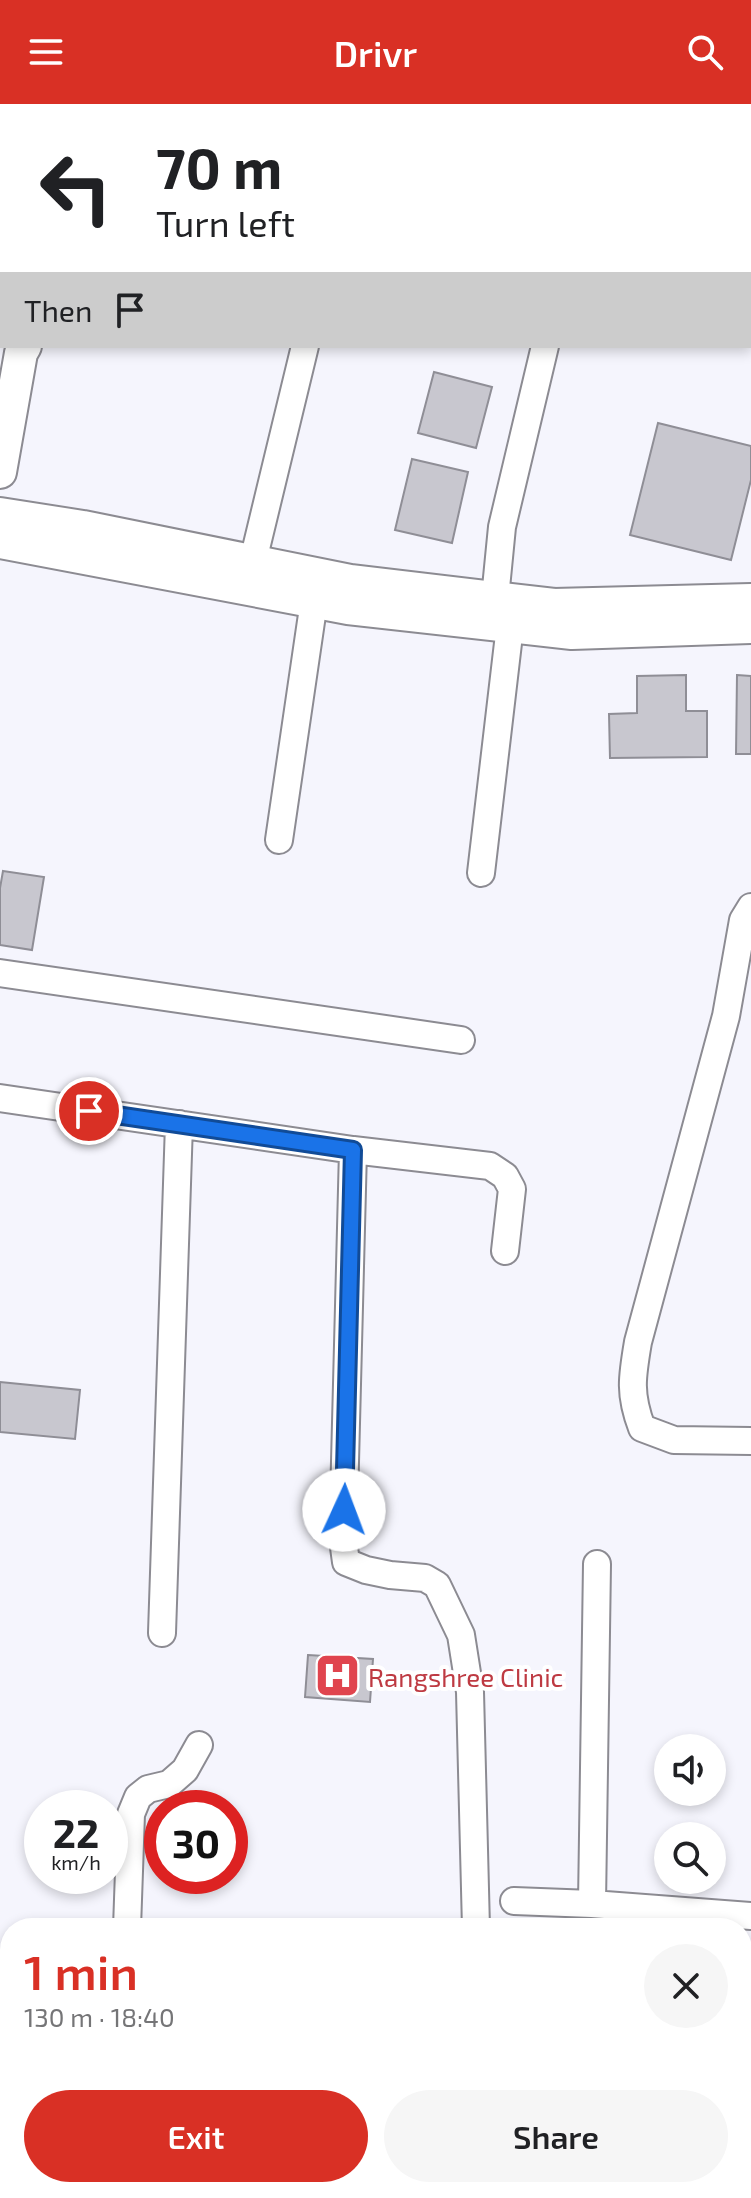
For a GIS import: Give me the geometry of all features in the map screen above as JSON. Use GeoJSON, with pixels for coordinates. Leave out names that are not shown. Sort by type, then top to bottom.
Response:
{"type":"FeatureCollection","features":[{"type":"Feature","properties":{"kind":"street"},"geometry":{"type":"LineString","coordinates":[[0,472],[24,348]]}},
{"type":"Feature","properties":{"kind":"street"},"geometry":{"type":"LineString","coordinates":[[253,561],[305,348]]}},
{"type":"Feature","properties":{"kind":"street"},"geometry":{"type":"LineString","coordinates":[[481,873],[502,612],[502,527],[545,348]]}},
{"type":"Feature","properties":{"kind":"street"},"geometry":{"type":"LineString","coordinates":[[0,514],[83,527],[502,612],[572,633],[751,627]]}},
{"type":"Feature","properties":{"kind":"street"},"geometry":{"type":"LineString","coordinates":[[0,542],[348,608],[502,612],[554,605],[751,600]]}},
{"type":"Feature","properties":{"kind":"street"},"geometry":{"type":"LineString","coordinates":[[279,840],[314,601]]}},
{"type":"Feature","properties":{"kind":"street"},"geometry":{"type":"LineString","coordinates":[[751,907],[743,920],[726,1016],[642,1328],[632,1376],[633,1405],[642,1428],[674,1440],[751,1441]]}},
{"type":"Feature","properties":{"kind":"street"},"geometry":{"type":"LineString","coordinates":[[0,973],[461,1040]]}},
{"type":"Feature","properties":{"kind":"street"},"geometry":{"type":"LineString","coordinates":[[0,1098],[353,1150],[490,1166],[505,1176],[512,1189],[505,1251]]}},
{"type":"Feature","properties":{"kind":"street"},"geometry":{"type":"LineString","coordinates":[[162,1633],[179,1124]]}},
{"type":"Feature","properties":{"kind":"street"},"geometry":{"type":"LineString","coordinates":[[353,1150],[343,1540],[346,1562],[378,1573],[425,1578],[437,1585],[461,1635],[470,1692],[476,1918]]}},
{"type":"Feature","properties":{"kind":"street"},"geometry":{"type":"LineString","coordinates":[[592,1904],[597,1564]]}},
{"type":"Feature","properties":{"kind":"street"},"geometry":{"type":"LineString","coordinates":[[127,1918],[131,1814],[138,1797],[148,1789],[169,1784],[185,1770],[199,1745]]}},
{"type":"Feature","properties":{"kind":"street"},"geometry":{"type":"LineString","coordinates":[[514,1901],[751,1916]]}},
{"type":"Feature","properties":{"kind":"building"},"geometry":{"type":"Polygon","coordinates":[[[434,372],[492,387],[476,448],[418,433],[434,372]]]}},
{"type":"Feature","properties":{"kind":"building"},"geometry":{"type":"Polygon","coordinates":[[[658,423],[751,446],[751,480],[731,560],[630,535],[658,423]]]}},
{"type":"Feature","properties":{"kind":"building"},"geometry":{"type":"Polygon","coordinates":[[[412,459],[468,472],[452,543],[395,530],[412,459]]]}},
{"type":"Feature","properties":{"kind":"building"},"geometry":{"type":"Polygon","coordinates":[[[686,675],[686,711],[707,711],[707,757],[610,758],[609,714],[637,713],[637,676],[686,675]]]}},
{"type":"Feature","properties":{"kind":"building"},"geometry":{"type":"Polygon","coordinates":[[[737,675],[751,676],[751,754],[736,754],[737,675]]]}},
{"type":"Feature","properties":{"kind":"building"},"geometry":{"type":"Polygon","coordinates":[[[3,871],[44,877],[32,950],[0,945],[3,871]]]}},
{"type":"Feature","properties":{"kind":"building"},"geometry":{"type":"Polygon","coordinates":[[[0,1382],[80,1390],[75,1439],[0,1432],[0,1382]]]}},
{"type":"Feature","properties":{"kind":"building"},"geometry":{"type":"Polygon","coordinates":[[[308,1655],[373,1659],[370,1702],[305,1697],[308,1655]]]}},
{"type":"Feature","properties":{"kind":"place","name":"Rangshree Clinic"},"geometry":{"type":"Point","coordinates":[337,1676]}},
{"type":"Feature","properties":{"kind":"route"},"geometry":{"type":"LineString","coordinates":[[89,1111],[353,1150],[344,1510]]}}]}
